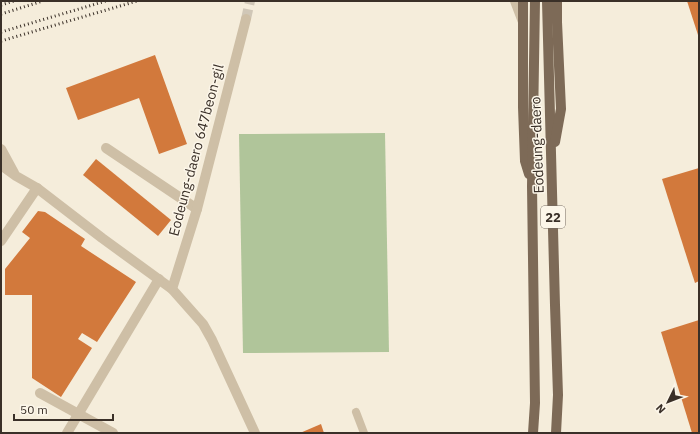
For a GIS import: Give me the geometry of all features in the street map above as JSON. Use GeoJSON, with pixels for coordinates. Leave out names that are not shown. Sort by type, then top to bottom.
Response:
{"type":"FeatureCollection","features":[{"type":"Feature","properties":{"kind":"main road"},"geometry":{"type":"LineString","coordinates":[[523,1],[523,107],[525,161],[532,186]]}},
{"type":"Feature","properties":{"kind":"main road","name":"Eodeung-daero"},"geometry":{"type":"LineString","coordinates":[[533,433],[535,403],[532,186],[535,1]]}},
{"type":"Feature","properties":{"kind":"main road","name":"Eodeung-daero"},"geometry":{"type":"LineString","coordinates":[[547,1],[558,395],[556,433]]}},
{"type":"Feature","properties":{"kind":"main road"},"geometry":{"type":"LineString","coordinates":[[551,164],[561,109],[557,1]]}},
{"type":"Feature","properties":{"kind":"street"},"geometry":{"type":"LineString","coordinates":[[515,1],[523,22]]}},
{"type":"Feature","properties":{"kind":"street"},"geometry":{"type":"LineString","coordinates":[[557,22],[561,1]]}},
{"type":"Feature","properties":{"kind":"street","name":"Eodeung-daero 647beon-gil"},"geometry":{"type":"LineString","coordinates":[[172,289],[196,209],[246,19]]}},
{"type":"Feature","properties":{"kind":"street"},"geometry":{"type":"LineString","coordinates":[[106,148],[196,209]]}},
{"type":"Feature","properties":{"kind":"street"},"geometry":{"type":"LineString","coordinates":[[1,149],[16,176]]}},
{"type":"Feature","properties":{"kind":"street"},"geometry":{"type":"LineString","coordinates":[[1,165],[37,188],[172,289],[203,324],[212,340],[255,433]]}},
{"type":"Feature","properties":{"kind":"street"},"geometry":{"type":"LineString","coordinates":[[1,240],[37,188]]}},
{"type":"Feature","properties":{"kind":"street"},"geometry":{"type":"LineString","coordinates":[[67,433],[159,280]]}},
{"type":"Feature","properties":{"kind":"street"},"geometry":{"type":"LineString","coordinates":[[40,393],[112,433]]}},
{"type":"Feature","properties":{"kind":"lane"},"geometry":{"type":"LineString","coordinates":[[356,412],[364,433]]}},
{"type":"Feature","properties":{"kind":"green space"},"geometry":{"type":"Polygon","coordinates":[[[385,133],[389,352],[243,353],[239,134],[385,133]]]}},
{"type":"Feature","properties":{"kind":"building"},"geometry":{"type":"Polygon","coordinates":[[[687,1],[699,1],[699,38],[687,1]]]}},
{"type":"Feature","properties":{"kind":"building"},"geometry":{"type":"Polygon","coordinates":[[[155,55],[187,144],[159,154],[139,98],[78,120],[66,88],[155,55]]]}},
{"type":"Feature","properties":{"kind":"building"},"geometry":{"type":"Polygon","coordinates":[[[96,159],[171,220],[158,236],[83,175],[96,159]]]}},
{"type":"Feature","properties":{"kind":"building"},"geometry":{"type":"Polygon","coordinates":[[[699,168],[699,281],[695,283],[662,179],[699,168]]]}},
{"type":"Feature","properties":{"kind":"building"},"geometry":{"type":"Polygon","coordinates":[[[38,211],[45,212],[85,239],[81,246],[136,282],[97,342],[82,333],[78,339],[92,348],[61,397],[32,378],[32,295],[5,295],[5,269],[30,238],[22,232],[38,211]]]}},
{"type":"Feature","properties":{"kind":"building"},"geometry":{"type":"Polygon","coordinates":[[[699,320],[699,433],[692,433],[661,332],[699,320]]]}},
{"type":"Feature","properties":{"kind":"building"},"geometry":{"type":"Polygon","coordinates":[[[321,424],[324,433],[300,433],[321,424]]]}},
{"type":"Feature","properties":{"kind":"tunnel"},"geometry":{"type":"LineString","coordinates":[[246,19],[250,1]]}},
{"type":"Feature","properties":{"kind":"railway"},"geometry":{"type":"LineString","coordinates":[[1,5],[14,1]]}},
{"type":"Feature","properties":{"kind":"railway"},"geometry":{"type":"LineString","coordinates":[[1,14],[43,1]]}},
{"type":"Feature","properties":{"kind":"railway"},"geometry":{"type":"LineString","coordinates":[[1,32],[106,1]]}},
{"type":"Feature","properties":{"kind":"railway"},"geometry":{"type":"LineString","coordinates":[[1,41],[137,1]]}}]}
